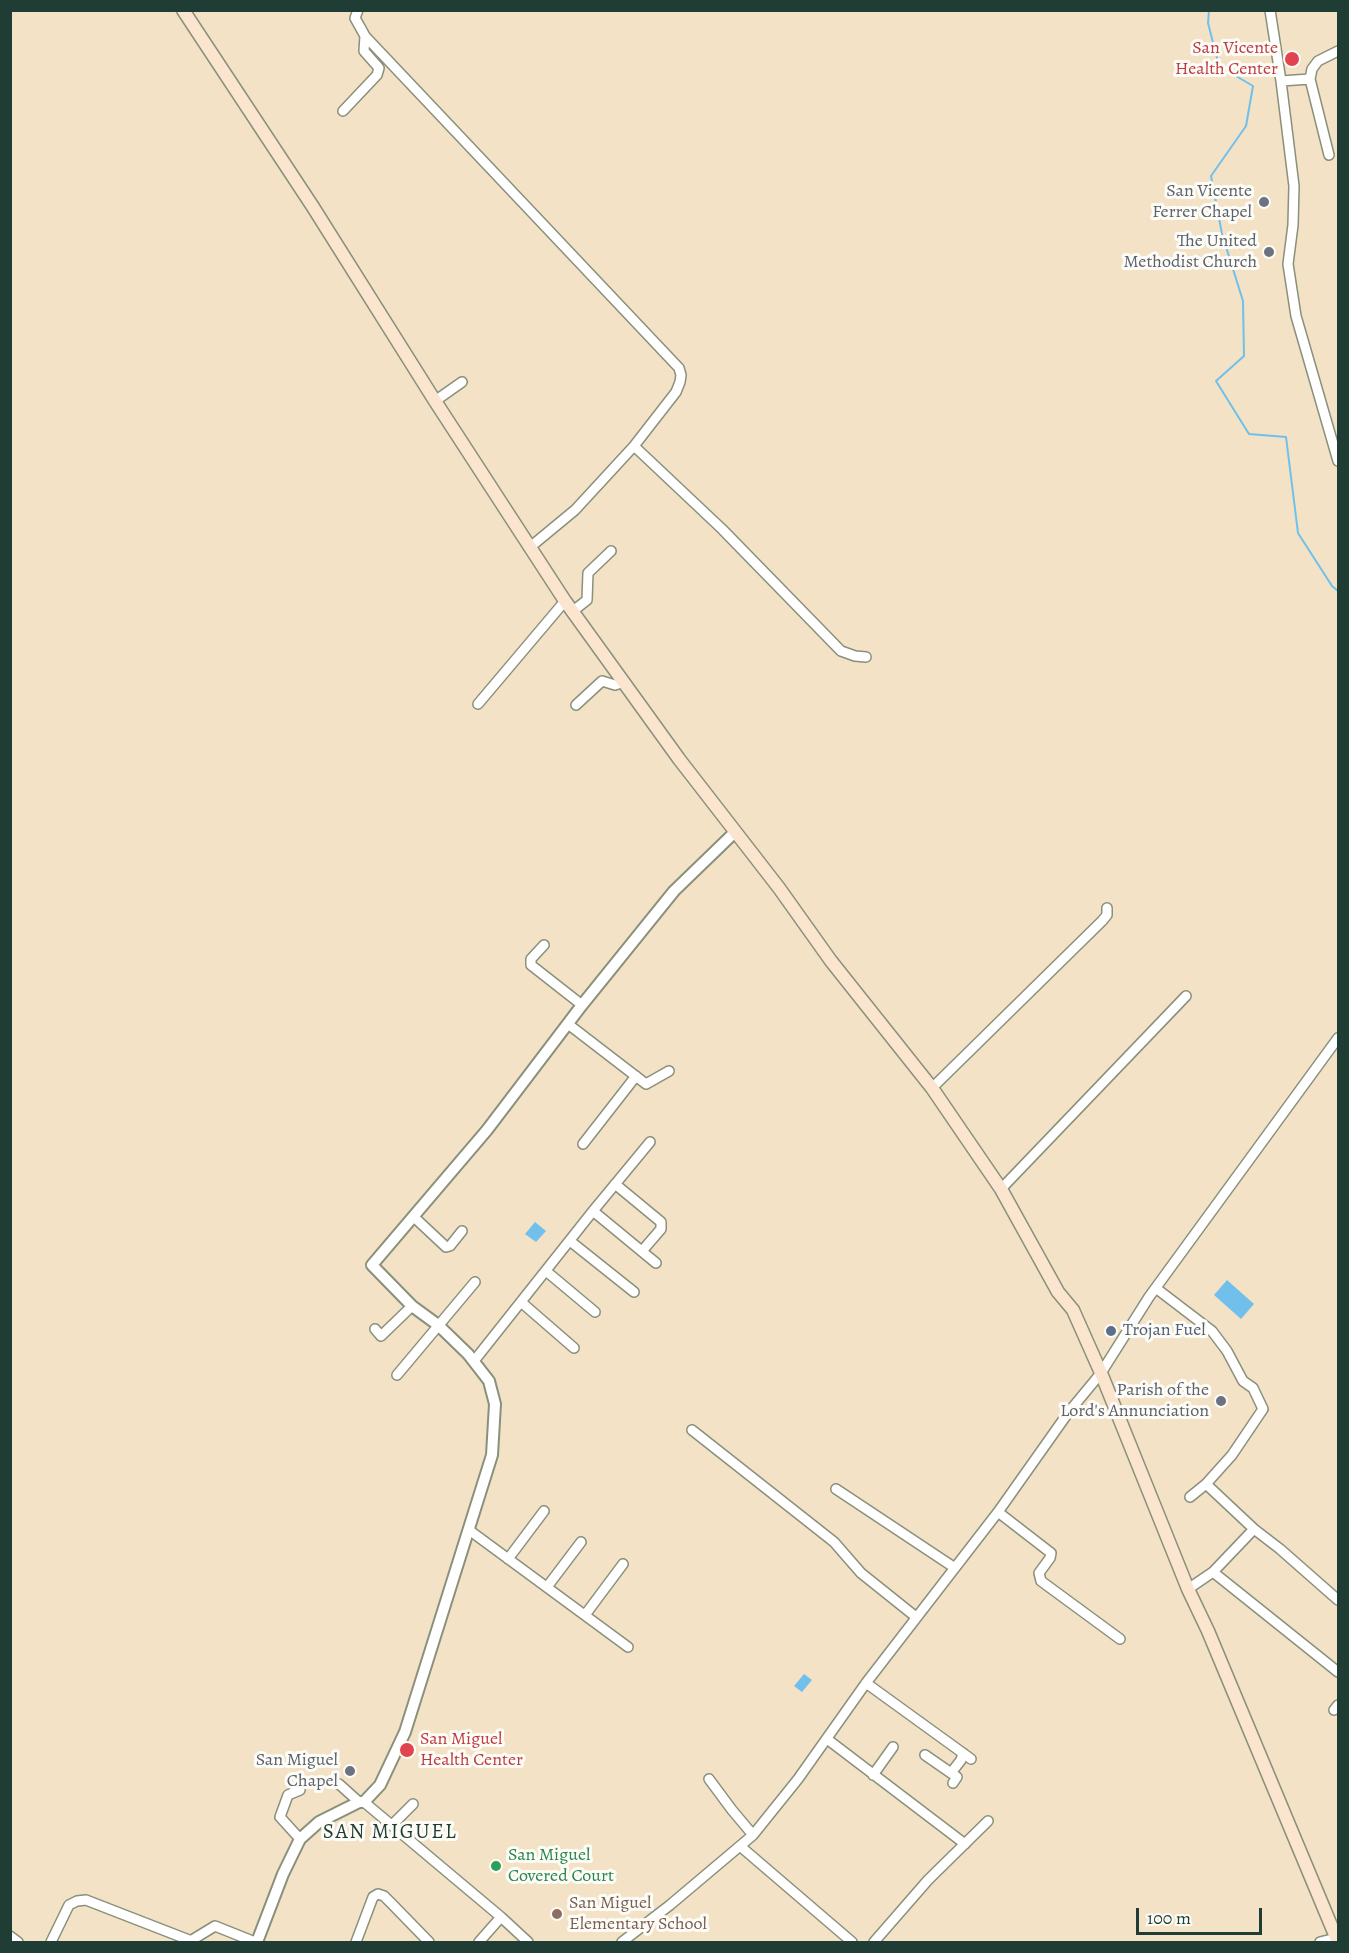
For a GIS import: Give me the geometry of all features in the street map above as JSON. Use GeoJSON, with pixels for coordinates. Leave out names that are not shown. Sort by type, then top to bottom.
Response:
{"type":"FeatureCollection","features":[{"type":"Feature","properties":{"kind":"main road"},"geometry":{"type":"LineString","coordinates":[[185,11],[313,207],[529,548],[569,606],[679,759],[831,961],[932,1088],[1001,1189],[1058,1292],[1072,1310],[1101,1374],[1188,1589],[1208,1631],[1337,1940]]}},
{"type":"Feature","properties":{"kind":"street"},"geometry":{"type":"LineString","coordinates":[[358,10],[354,18],[365,36],[679,368],[681,375],[676,392],[634,446],[575,510],[529,548]]}},
{"type":"Feature","properties":{"kind":"street"},"geometry":{"type":"LineString","coordinates":[[1270,10],[1294,186],[1293,225],[1288,264],[1296,316],[1338,461]]}},
{"type":"Feature","properties":{"kind":"street"},"geometry":{"type":"LineString","coordinates":[[343,111],[377,75],[379,68],[364,51],[365,36]]}},
{"type":"Feature","properties":{"kind":"street"},"geometry":{"type":"LineString","coordinates":[[1329,154],[1310,79],[1312,69],[1318,61],[1338,51]]}},
{"type":"Feature","properties":{"kind":"street"},"geometry":{"type":"LineString","coordinates":[[1281,81],[1310,79]]}},
{"type":"Feature","properties":{"kind":"street"},"geometry":{"type":"LineString","coordinates":[[435,401],[462,382]]}},
{"type":"Feature","properties":{"kind":"street"},"geometry":{"type":"LineString","coordinates":[[634,446],[722,529],[841,651],[866,657]]}},
{"type":"Feature","properties":{"kind":"street"},"geometry":{"type":"LineString","coordinates":[[478,704],[569,606],[587,600],[588,573],[611,551]]}},
{"type":"Feature","properties":{"kind":"street"},"geometry":{"type":"LineString","coordinates":[[576,705],[603,681],[615,685],[625,682]]}},
{"type":"Feature","properties":{"kind":"street"},"geometry":{"type":"LineString","coordinates":[[51,1942],[69,1905],[86,1900],[189,1940],[215,1926],[256,1942],[283,1874],[300,1839],[319,1822],[361,1802],[380,1785],[405,1732],[492,1455],[495,1404],[489,1381],[468,1354],[438,1325],[412,1306],[372,1265],[487,1130],[582,1005],[674,891],[735,832]]}},
{"type":"Feature","properties":{"kind":"street"},"geometry":{"type":"LineString","coordinates":[[932,1088],[1102,921],[1108,912],[1107,908]]}},
{"type":"Feature","properties":{"kind":"street"},"geometry":{"type":"LineString","coordinates":[[544,945],[531,959],[531,965],[582,1005]]}},
{"type":"Feature","properties":{"kind":"street"},"geometry":{"type":"LineString","coordinates":[[1001,1189],[1186,996]]}},
{"type":"Feature","properties":{"kind":"street"},"geometry":{"type":"LineString","coordinates":[[568,1024],[646,1084],[669,1071]]}},
{"type":"Feature","properties":{"kind":"street"},"geometry":{"type":"LineString","coordinates":[[622,1942],[753,1835],[798,1779],[866,1683],[998,1512],[1068,1413],[1101,1374],[1149,1298],[1338,1038]]}},
{"type":"Feature","properties":{"kind":"street"},"geometry":{"type":"LineString","coordinates":[[583,1144],[636,1076]]}},
{"type":"Feature","properties":{"kind":"street"},"geometry":{"type":"LineString","coordinates":[[474,1361],[650,1142]]}},
{"type":"Feature","properties":{"kind":"street"},"geometry":{"type":"LineString","coordinates":[[615,1184],[661,1222],[661,1229],[642,1251]]}},
{"type":"Feature","properties":{"kind":"street"},"geometry":{"type":"LineString","coordinates":[[593,1211],[656,1263]]}},
{"type":"Feature","properties":{"kind":"street"},"geometry":{"type":"LineString","coordinates":[[414,1217],[446,1247],[450,1246],[462,1231]]}},
{"type":"Feature","properties":{"kind":"street"},"geometry":{"type":"LineString","coordinates":[[570,1241],[634,1292]]}},
{"type":"Feature","properties":{"kind":"street"},"geometry":{"type":"LineString","coordinates":[[546,1271],[595,1312]]}},
{"type":"Feature","properties":{"kind":"street"},"geometry":{"type":"LineString","coordinates":[[397,1375],[475,1282]]}},
{"type":"Feature","properties":{"kind":"street"},"geometry":{"type":"LineString","coordinates":[[1157,1289],[1212,1331],[1227,1351],[1243,1381],[1253,1388],[1263,1408],[1232,1455],[1206,1484],[1190,1497]]}},
{"type":"Feature","properties":{"kind":"street"},"geometry":{"type":"LineString","coordinates":[[521,1302],[574,1348]]}},
{"type":"Feature","properties":{"kind":"street"},"geometry":{"type":"LineString","coordinates":[[375,1329],[381,1336],[412,1306]]}},
{"type":"Feature","properties":{"kind":"street"},"geometry":{"type":"LineString","coordinates":[[692,1430],[834,1542],[861,1573],[916,1617]]}},
{"type":"Feature","properties":{"kind":"street"},"geometry":{"type":"LineString","coordinates":[[1206,1484],[1254,1529],[1338,1600]]}},
{"type":"Feature","properties":{"kind":"street"},"geometry":{"type":"LineString","coordinates":[[836,1489],[955,1568]]}},
{"type":"Feature","properties":{"kind":"street"},"geometry":{"type":"LineString","coordinates":[[508,1559],[544,1511]]}},
{"type":"Feature","properties":{"kind":"street"},"geometry":{"type":"LineString","coordinates":[[998,1512],[1049,1552],[1050,1558],[1039,1573],[1041,1581],[1120,1639]]}},
{"type":"Feature","properties":{"kind":"street"},"geometry":{"type":"LineString","coordinates":[[1188,1589],[1213,1572],[1254,1529]]}},
{"type":"Feature","properties":{"kind":"street"},"geometry":{"type":"LineString","coordinates":[[469,1530],[628,1647]]}},
{"type":"Feature","properties":{"kind":"street"},"geometry":{"type":"LineString","coordinates":[[547,1587],[581,1542]]}},
{"type":"Feature","properties":{"kind":"street"},"geometry":{"type":"LineString","coordinates":[[585,1615],[623,1564]]}},
{"type":"Feature","properties":{"kind":"street"},"geometry":{"type":"LineString","coordinates":[[1213,1572],[1338,1672]]}},
{"type":"Feature","properties":{"kind":"street"},"geometry":{"type":"LineString","coordinates":[[866,1683],[967,1756],[962,1760],[952,1778],[925,1755]]}},
{"type":"Feature","properties":{"kind":"street"},"geometry":{"type":"LineString","coordinates":[[827,1739],[965,1844]]}},
{"type":"Feature","properties":{"kind":"street"},"geometry":{"type":"LineString","coordinates":[[873,1775],[893,1747]]}},
{"type":"Feature","properties":{"kind":"street"},"geometry":{"type":"LineString","coordinates":[[709,1779],[753,1835]]}},
{"type":"Feature","properties":{"kind":"street"},"geometry":{"type":"LineString","coordinates":[[339,1784],[501,1917],[528,1942]]}},
{"type":"Feature","properties":{"kind":"street"},"geometry":{"type":"LineString","coordinates":[[300,1790],[288,1795],[280,1817],[300,1839]]}},
{"type":"Feature","properties":{"kind":"street"},"geometry":{"type":"LineString","coordinates":[[392,1826],[413,1804]]}},
{"type":"Feature","properties":{"kind":"street"},"geometry":{"type":"LineString","coordinates":[[874,1942],[928,1880],[988,1821]]}},
{"type":"Feature","properties":{"kind":"street"},"geometry":{"type":"LineString","coordinates":[[740,1846],[852,1942]]}},
{"type":"Feature","properties":{"kind":"street"},"geometry":{"type":"LineString","coordinates":[[356,1942],[374,1897],[378,1894],[384,1896],[429,1942]]}},
{"type":"Feature","properties":{"kind":"street"},"geometry":{"type":"LineString","coordinates":[[479,1942],[501,1917]]}},
{"type":"Feature","properties":{"kind":"street"},"geometry":{"type":"LineString","coordinates":[[10,1936],[18,1942]]}},
{"type":"Feature","properties":{"kind":"street"},"geometry":{"type":"LineString","coordinates":[[1320,1942],[1337,1940]]}},
{"type":"Feature","properties":{"kind":"water"},"geometry":{"type":"Polygon","coordinates":[[[535,1222],[546,1231],[536,1242],[525,1234],[535,1222]]]}},
{"type":"Feature","properties":{"kind":"water"},"geometry":{"type":"Polygon","coordinates":[[[1227,1280],[1254,1304],[1241,1319],[1214,1295],[1227,1280]]]}},
{"type":"Feature","properties":{"kind":"water"},"geometry":{"type":"Polygon","coordinates":[[[804,1674],[812,1680],[802,1692],[794,1686],[804,1674]]]}},
{"type":"Feature","properties":{"kind":"waterway"},"geometry":{"type":"LineString","coordinates":[[1209,10],[1208,23],[1219,66],[1253,86],[1246,126],[1211,176],[1222,234],[1243,301],[1244,356],[1216,381],[1249,434],[1286,437],[1298,533],[1332,586],[1338,591]]}},
{"type":"Feature","properties":{"kind":"place","name":"San Vicente Health Center"},"geometry":{"type":"Point","coordinates":[1292,59]}},
{"type":"Feature","properties":{"kind":"place","name":"San Vicente Ferrer Chapel"},"geometry":{"type":"Point","coordinates":[1264,202]}},
{"type":"Feature","properties":{"kind":"place","name":"The United Methodist Church"},"geometry":{"type":"Point","coordinates":[1269,252]}},
{"type":"Feature","properties":{"kind":"place","name":"Trojan Fuel"},"geometry":{"type":"Point","coordinates":[1111,1331]}},
{"type":"Feature","properties":{"kind":"place","name":"Parish of the Lord's Annunciation"},"geometry":{"type":"Point","coordinates":[1221,1401]}},
{"type":"Feature","properties":{"kind":"place","name":"San Miguel Health Center"},"geometry":{"type":"Point","coordinates":[407,1750]}},
{"type":"Feature","properties":{"kind":"place","name":"San Miguel Chapel"},"geometry":{"type":"Point","coordinates":[350,1771]}},
{"type":"Feature","properties":{"kind":"place","name":"San Miguel Covered Court"},"geometry":{"type":"Point","coordinates":[496,1866]}},
{"type":"Feature","properties":{"kind":"place","name":"San Miguel Elementary School"},"geometry":{"type":"Point","coordinates":[557,1914]}},
{"type":"Feature","properties":{"kind":"district","name":"SAN MIGUEL"},"geometry":{"type":"Point","coordinates":[390,1833]}}]}
